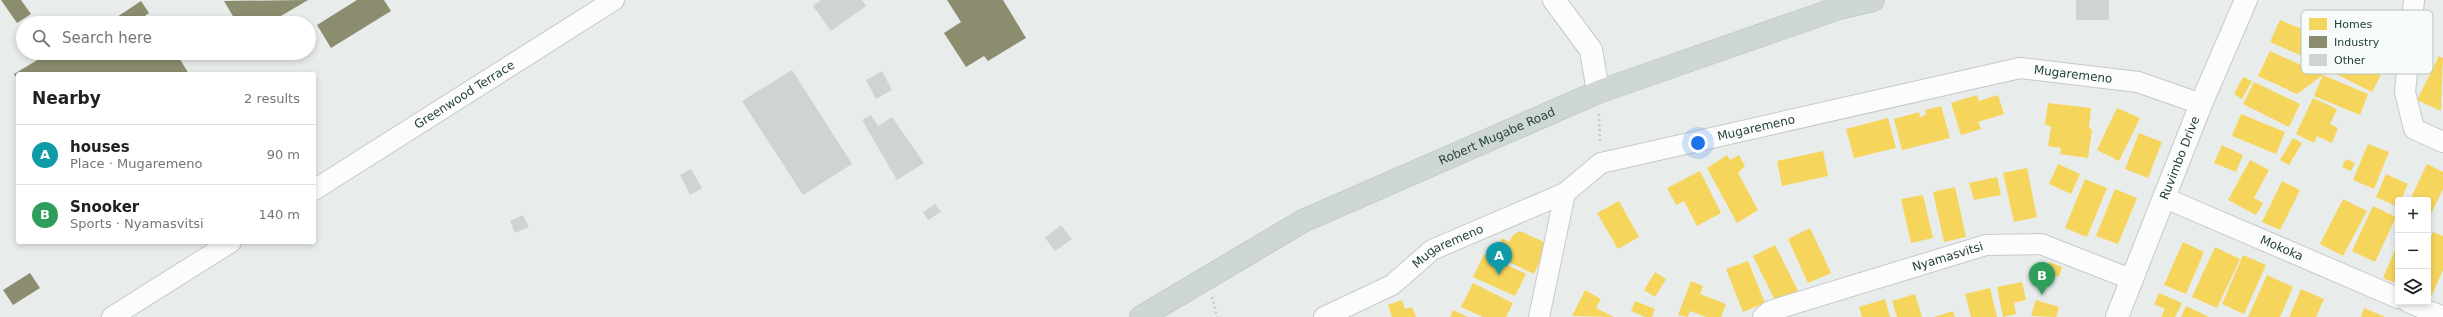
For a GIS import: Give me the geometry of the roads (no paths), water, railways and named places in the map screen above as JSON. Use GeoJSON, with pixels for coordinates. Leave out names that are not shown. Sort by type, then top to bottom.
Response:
{"type":"FeatureCollection","features":[{"type":"Feature","properties":{"kind":"main road","name":"Robert Mugabe Road"},"geometry":{"type":"LineString","coordinates":[[1141,317],[1303,221],[1598,92],[1839,8],[1873,0]]}},
{"type":"Feature","properties":{"kind":"street","name":"Greenwood Terrace"},"geometry":{"type":"LineString","coordinates":[[316,189],[614,0]]}},
{"type":"Feature","properties":{"kind":"street"},"geometry":{"type":"LineString","coordinates":[[1554,0],[1591,50],[1598,92]]}},
{"type":"Feature","properties":{"kind":"street","name":"Ruvimbo Drive"},"geometry":{"type":"LineString","coordinates":[[2117,317],[2134,280],[2201,104],[2246,0]]}},
{"type":"Feature","properties":{"kind":"street"},"geometry":{"type":"LineString","coordinates":[[2413,10],[2414,0]]}},
{"type":"Feature","properties":{"kind":"street","name":"Mugaremeno"},"geometry":{"type":"LineString","coordinates":[[1324,317],[1392,285],[1432,250],[1565,193],[1600,163],[2020,68],[2138,82],[2201,104]]}},
{"type":"Feature","properties":{"kind":"street"},"geometry":{"type":"LineString","coordinates":[[2407,74],[2405,92],[2414,129],[2443,142]]}},
{"type":"Feature","properties":{"kind":"street"},"geometry":{"type":"LineString","coordinates":[[1539,317],[1565,193]]}},
{"type":"Feature","properties":{"kind":"street","name":"Mokoka"},"geometry":{"type":"LineString","coordinates":[[2165,198],[2395,297]]}},
{"type":"Feature","properties":{"kind":"street"},"geometry":{"type":"LineString","coordinates":[[112,317],[228,244]]}},
{"type":"Feature","properties":{"kind":"street","name":"Nyamasvitsi"},"geometry":{"type":"LineString","coordinates":[[1763,317],[1770,311],[1986,245],[2041,244],[2134,280]]}},
{"type":"Feature","properties":{"kind":"street"},"geometry":{"type":"LineString","coordinates":[[2415,305],[2443,317]]}},
{"type":"Feature","properties":{"kind":"place","name":"houses"},"geometry":{"type":"Point","coordinates":[1499,275]}},
{"type":"Feature","properties":{"kind":"place","name":"Snooker"},"geometry":{"type":"Point","coordinates":[2042,295]}}]}
